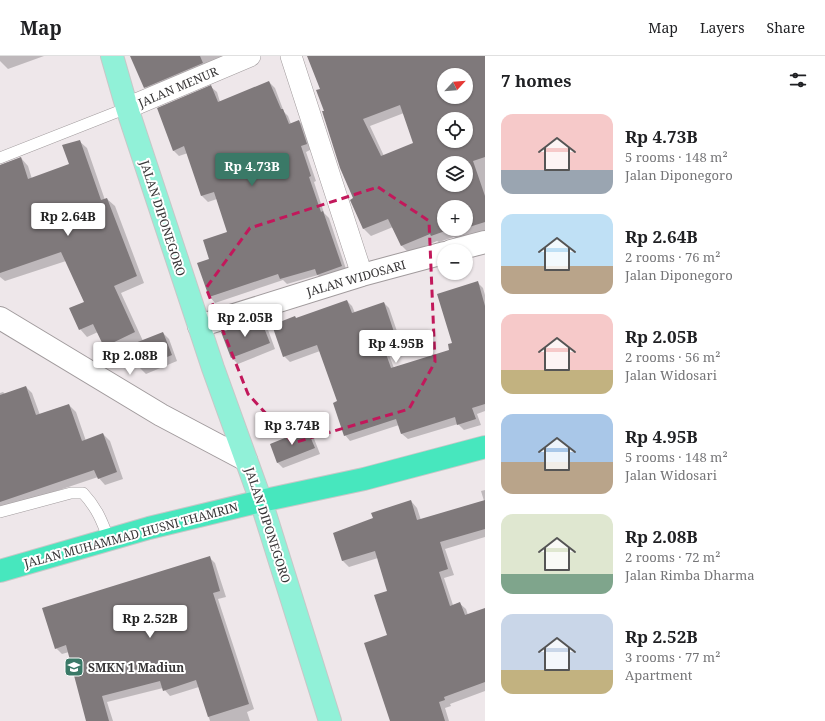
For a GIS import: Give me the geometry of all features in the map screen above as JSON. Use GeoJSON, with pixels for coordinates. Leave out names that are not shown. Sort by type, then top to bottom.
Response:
{"type":"FeatureCollection","features":[{"type":"Feature","properties":{"kind":"highway","name":"JALAN MUHAMMAD HUSNI THAMRIN"},"geometry":{"type":"LineString","coordinates":[[0,569],[149,528],[261,501],[364,479],[485,446]]}},
{"type":"Feature","properties":{"kind":"main road","name":"JALAN DIPONEGORO"},"geometry":{"type":"LineString","coordinates":[[112,56],[127,108],[199,326],[261,501],[330,721]]}},
{"type":"Feature","properties":{"kind":"street","name":"JALAN MENUR"},"geometry":{"type":"LineString","coordinates":[[127,108],[250,56]]}},
{"type":"Feature","properties":{"kind":"street"},"geometry":{"type":"LineString","coordinates":[[291,56],[362,275]]}},
{"type":"Feature","properties":{"kind":"street"},"geometry":{"type":"LineString","coordinates":[[473,245],[485,242]]}},
{"type":"Feature","properties":{"kind":"street","name":"JALAN WIDOSARI"},"geometry":{"type":"LineString","coordinates":[[199,326],[362,275],[437,255]]}},
{"type":"Feature","properties":{"kind":"street"},"geometry":{"type":"LineString","coordinates":[[0,318],[161,415],[246,460]]}},
{"type":"Feature","properties":{"kind":"lane"},"geometry":{"type":"LineString","coordinates":[[0,158],[127,108]]}},
{"type":"Feature","properties":{"kind":"lane"},"geometry":{"type":"LineString","coordinates":[[0,512],[71,493],[83,493],[101,517],[109,540]]}},
{"type":"Feature","properties":{"kind":"highlighted area"},"geometry":{"type":"Polygon","coordinates":[[[378,187],[429,221],[435,362],[409,409],[293,443],[248,394],[206,288],[250,228],[378,187]]]}},
{"type":"Feature","properties":{"kind":"building"},"geometry":{"type":"Polygon","coordinates":[[[130,56],[200,56],[203,63],[144,88],[130,56]]]}},
{"type":"Feature","properties":{"kind":"building"},"geometry":{"type":"Polygon","coordinates":[[[307,56],[485,56],[485,157],[473,161],[485,196],[485,222],[473,226],[473,200],[437,200],[437,234],[431,236],[430,234],[401,246],[388,219],[363,229],[350,200],[353,198],[340,168],[322,111],[324,111],[316,90],[320,89],[307,56]],[[400,105],[363,119],[381,156],[413,143],[400,105]]]}},
{"type":"Feature","properties":{"kind":"building"},"geometry":{"type":"Polygon","coordinates":[[[269,81],[289,124],[299,120],[307,144],[301,146],[311,176],[309,177],[321,212],[323,211],[342,266],[317,275],[315,269],[280,279],[278,274],[209,297],[197,263],[209,259],[203,240],[227,232],[214,192],[201,196],[184,146],[173,151],[157,108],[211,85],[218,102],[269,81]]]}},
{"type":"Feature","properties":{"kind":"building"},"geometry":{"type":"Polygon","coordinates":[[[80,140],[101,200],[107,198],[137,276],[114,286],[135,332],[104,347],[93,324],[79,330],[69,308],[84,302],[61,252],[0,273],[0,165],[21,157],[28,179],[69,164],[62,145],[80,140]]]}},
{"type":"Feature","properties":{"kind":"building"},"geometry":{"type":"Polygon","coordinates":[[[478,281],[485,306],[485,404],[472,408],[476,419],[457,425],[455,417],[401,434],[396,419],[344,436],[333,403],[337,401],[317,345],[283,357],[272,325],[295,316],[296,318],[347,300],[352,313],[384,302],[394,332],[380,337],[391,368],[449,350],[448,344],[452,343],[437,294],[478,281]]]}},
{"type":"Feature","properties":{"kind":"building"},"geometry":{"type":"Polygon","coordinates":[[[261,320],[270,343],[231,358],[221,332],[261,320]]]}},
{"type":"Feature","properties":{"kind":"building"},"geometry":{"type":"Polygon","coordinates":[[[163,332],[172,355],[140,368],[130,345],[163,332]]]}},
{"type":"Feature","properties":{"kind":"building"},"geometry":{"type":"Polygon","coordinates":[[[26,386],[36,415],[69,404],[82,441],[103,433],[117,472],[98,479],[94,470],[0,502],[0,395],[26,386]]]}},
{"type":"Feature","properties":{"kind":"building"},"geometry":{"type":"Polygon","coordinates":[[[307,429],[315,448],[277,463],[270,444],[307,429]]]}},
{"type":"Feature","properties":{"kind":"building"},"geometry":{"type":"Polygon","coordinates":[[[411,500],[417,520],[485,500],[485,529],[440,542],[448,569],[439,572],[450,606],[460,602],[465,615],[485,608],[485,682],[444,697],[445,700],[439,702],[445,721],[390,721],[364,643],[387,635],[374,595],[387,591],[375,551],[342,561],[333,533],[373,518],[371,513],[411,500]]]}},
{"type":"Feature","properties":{"kind":"building"},"geometry":{"type":"Polygon","coordinates":[[[210,556],[220,591],[213,593],[249,704],[208,717],[196,680],[163,691],[160,681],[102,696],[109,721],[86,721],[66,645],[55,649],[42,608],[210,556]]]}},
{"type":"Feature","properties":{"kind":"place","name":"SMKN 1 Madiun"},"geometry":{"type":"Point","coordinates":[74,667]}}]}
